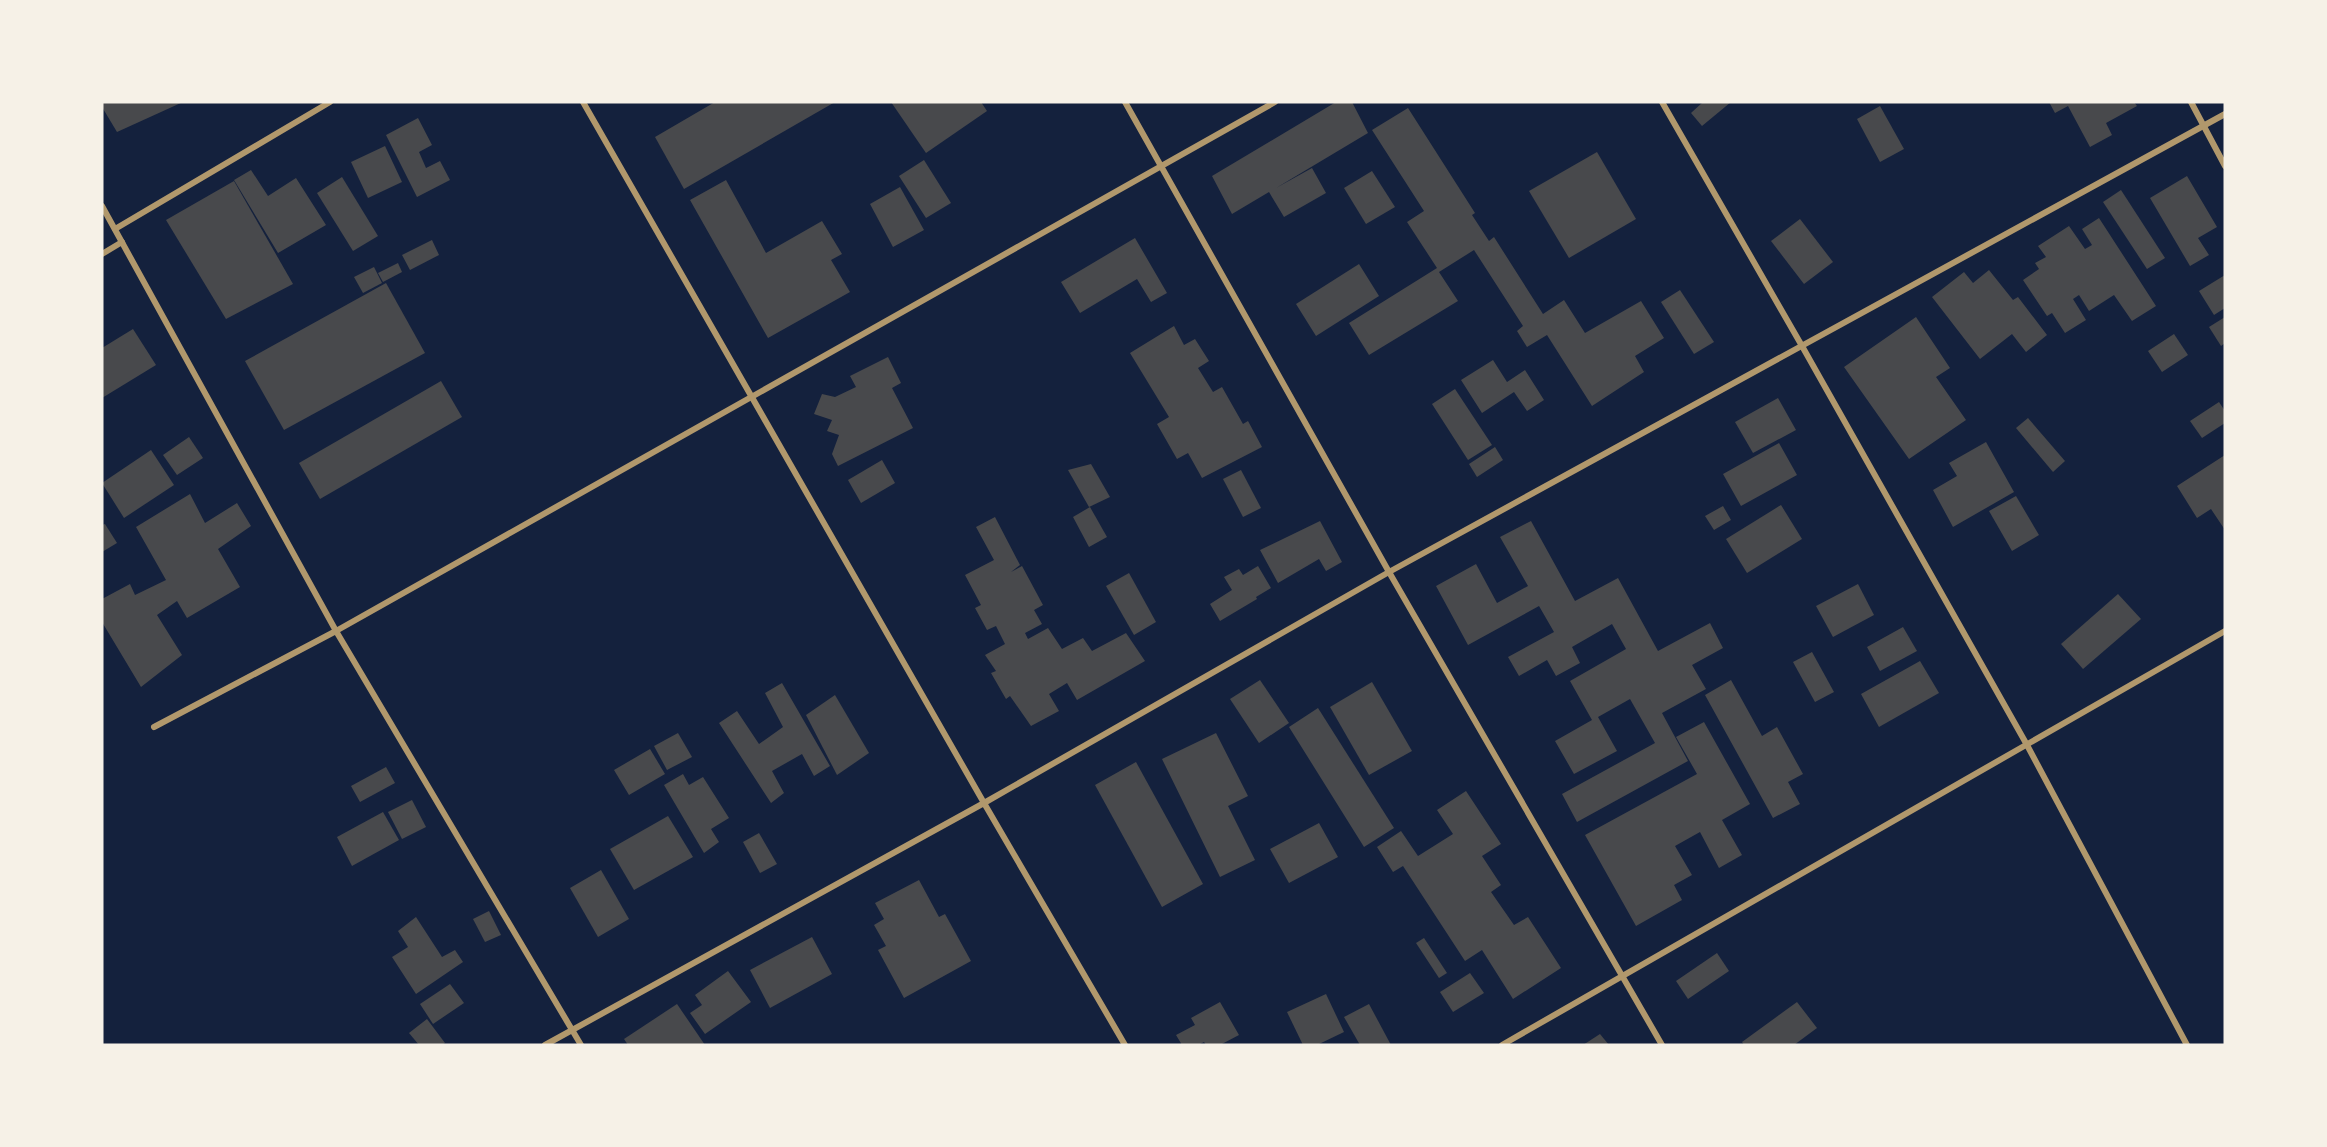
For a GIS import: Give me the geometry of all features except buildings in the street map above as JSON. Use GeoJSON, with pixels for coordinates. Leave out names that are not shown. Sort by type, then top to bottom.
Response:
{"type":"FeatureCollection","features":[{"type":"Feature","properties":{"kind":"street"},"geometry":{"type":"LineString","coordinates":[[116,229],[330,102]]}},
{"type":"Feature","properties":{"kind":"street"},"geometry":{"type":"LineString","coordinates":[[583,102],[1125,1045]]}},
{"type":"Feature","properties":{"kind":"street"},"geometry":{"type":"LineString","coordinates":[[1125,102],[1389,572],[1662,1045]]}},
{"type":"Feature","properties":{"kind":"street"},"geometry":{"type":"LineString","coordinates":[[154,727],[336,631],[1275,102]]}},
{"type":"Feature","properties":{"kind":"street"},"geometry":{"type":"LineString","coordinates":[[1662,102],[2027,745],[2187,1045]]}},
{"type":"Feature","properties":{"kind":"street"},"geometry":{"type":"LineString","coordinates":[[2191,102],[2225,166]]}},
{"type":"Feature","properties":{"kind":"street"},"geometry":{"type":"LineString","coordinates":[[545,1045],[984,803],[1389,572],[2225,114]]}},
{"type":"Feature","properties":{"kind":"street"},"geometry":{"type":"LineString","coordinates":[[102,206],[336,631],[581,1045]]}},
{"type":"Feature","properties":{"kind":"street"},"geometry":{"type":"LineString","coordinates":[[102,254],[122,242]]}},
{"type":"Feature","properties":{"kind":"street"},"geometry":{"type":"LineString","coordinates":[[1502,1045],[2225,631]]}}]}
